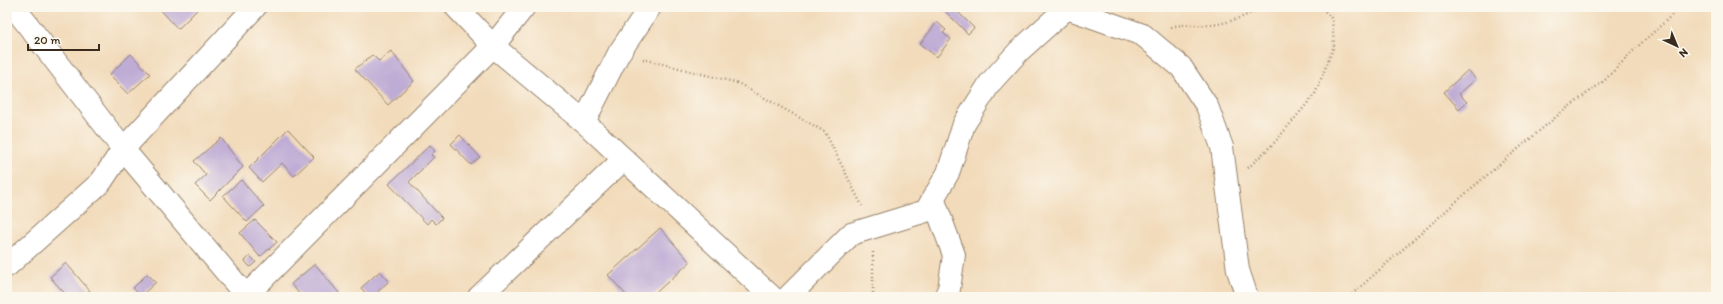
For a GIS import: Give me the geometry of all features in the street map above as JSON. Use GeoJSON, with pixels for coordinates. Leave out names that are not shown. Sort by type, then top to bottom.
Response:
{"type":"FeatureCollection","features":[{"type":"Feature","properties":{"kind":"street"},"geometry":{"type":"LineString","coordinates":[[14,7],[123,149],[246,297],[493,46],[524,7]]}},
{"type":"Feature","properties":{"kind":"street"},"geometry":{"type":"LineString","coordinates":[[7,266],[101,182],[123,149],[255,7]]}},
{"type":"Feature","properties":{"kind":"street"},"geometry":{"type":"LineString","coordinates":[[456,7],[493,46],[584,122],[772,297]]}},
{"type":"Feature","properties":{"kind":"street"},"geometry":{"type":"LineString","coordinates":[[584,122],[619,53],[650,7]]}},
{"type":"Feature","properties":{"kind":"street"},"geometry":{"type":"LineString","coordinates":[[788,297],[851,234],[926,211],[948,174],[964,124],[990,83],[1019,51],[1066,7],[1142,35],[1181,67],[1208,106],[1222,147],[1238,270],[1247,297]]}},
{"type":"Feature","properties":{"kind":"street"},"geometry":{"type":"LineString","coordinates":[[479,297],[624,159]]}},
{"type":"Feature","properties":{"kind":"street"},"geometry":{"type":"LineString","coordinates":[[933,198],[954,255],[949,289],[945,297]]}},
{"type":"Feature","properties":{"kind":"path"},"geometry":{"type":"LineString","coordinates":[[1142,35],[1183,24],[1206,26],[1230,23],[1264,7]]}},
{"type":"Feature","properties":{"kind":"path"},"geometry":{"type":"LineString","coordinates":[[1227,187],[1275,142],[1315,94],[1334,46],[1332,19],[1321,7]]}},
{"type":"Feature","properties":{"kind":"path"},"geometry":{"type":"LineString","coordinates":[[1349,297],[1473,187],[1563,112],[1604,82],[1635,49],[1681,7]]}},
{"type":"Feature","properties":{"kind":"path"},"geometry":{"type":"LineString","coordinates":[[619,53],[738,83],[825,132],[872,228],[873,297]]}},
{"type":"Feature","properties":{"kind":"building"},"geometry":{"type":"Polygon","coordinates":[[[158,7],[200,7],[178,29],[158,7]]]}},
{"type":"Feature","properties":{"kind":"building"},"geometry":{"type":"Polygon","coordinates":[[[949,7],[953,7],[974,28],[968,34],[945,11],[949,7]]]}},
{"type":"Feature","properties":{"kind":"building"},"geometry":{"type":"Polygon","coordinates":[[[937,22],[946,30],[943,33],[951,39],[937,57],[920,44],[937,22]]]}},
{"type":"Feature","properties":{"kind":"building"},"geometry":{"type":"Polygon","coordinates":[[[391,51],[414,81],[388,105],[355,69],[372,55],[379,61],[391,51]]]}},
{"type":"Feature","properties":{"kind":"building"},"geometry":{"type":"Polygon","coordinates":[[[131,54],[150,74],[128,94],[109,75],[131,54]]]}},
{"type":"Feature","properties":{"kind":"building"},"geometry":{"type":"Polygon","coordinates":[[[1468,70],[1476,79],[1459,94],[1467,102],[1459,109],[1444,92],[1468,70]]]}},
{"type":"Feature","properties":{"kind":"building"},"geometry":{"type":"Polygon","coordinates":[[[288,129],[314,157],[294,176],[282,163],[262,182],[249,168],[288,129]]]}},
{"type":"Feature","properties":{"kind":"building"},"geometry":{"type":"Polygon","coordinates":[[[460,135],[480,157],[471,165],[451,144],[460,135]]]}},
{"type":"Feature","properties":{"kind":"building"},"geometry":{"type":"Polygon","coordinates":[[[221,138],[243,167],[210,200],[195,185],[206,175],[194,161],[221,138]]]}},
{"type":"Feature","properties":{"kind":"building"},"geometry":{"type":"Polygon","coordinates":[[[430,145],[435,151],[431,155],[434,157],[409,182],[442,218],[436,224],[431,219],[427,224],[389,184],[430,145]]]}},
{"type":"Feature","properties":{"kind":"building"},"geometry":{"type":"Polygon","coordinates":[[[241,180],[264,206],[247,222],[223,196],[241,180]]]}},
{"type":"Feature","properties":{"kind":"building"},"geometry":{"type":"Polygon","coordinates":[[[255,220],[277,242],[260,257],[240,233],[255,220]]]}},
{"type":"Feature","properties":{"kind":"building"},"geometry":{"type":"Polygon","coordinates":[[[660,228],[690,262],[651,297],[628,297],[608,275],[660,228]]]}},
{"type":"Feature","properties":{"kind":"building"},"geometry":{"type":"Polygon","coordinates":[[[250,256],[256,262],[250,267],[245,261],[250,256]]]}},
{"type":"Feature","properties":{"kind":"building"},"geometry":{"type":"Polygon","coordinates":[[[66,263],[90,291],[83,297],[68,297],[50,277],[66,263]]]}},
{"type":"Feature","properties":{"kind":"building"},"geometry":{"type":"Polygon","coordinates":[[[315,264],[339,293],[335,297],[302,297],[291,284],[315,264]]]}},
{"type":"Feature","properties":{"kind":"building"},"geometry":{"type":"Polygon","coordinates":[[[380,271],[389,281],[372,297],[369,297],[361,288],[380,271]]]}},
{"type":"Feature","properties":{"kind":"building"},"geometry":{"type":"Polygon","coordinates":[[[147,274],[156,282],[141,296],[133,288],[147,274]]]}}]}
